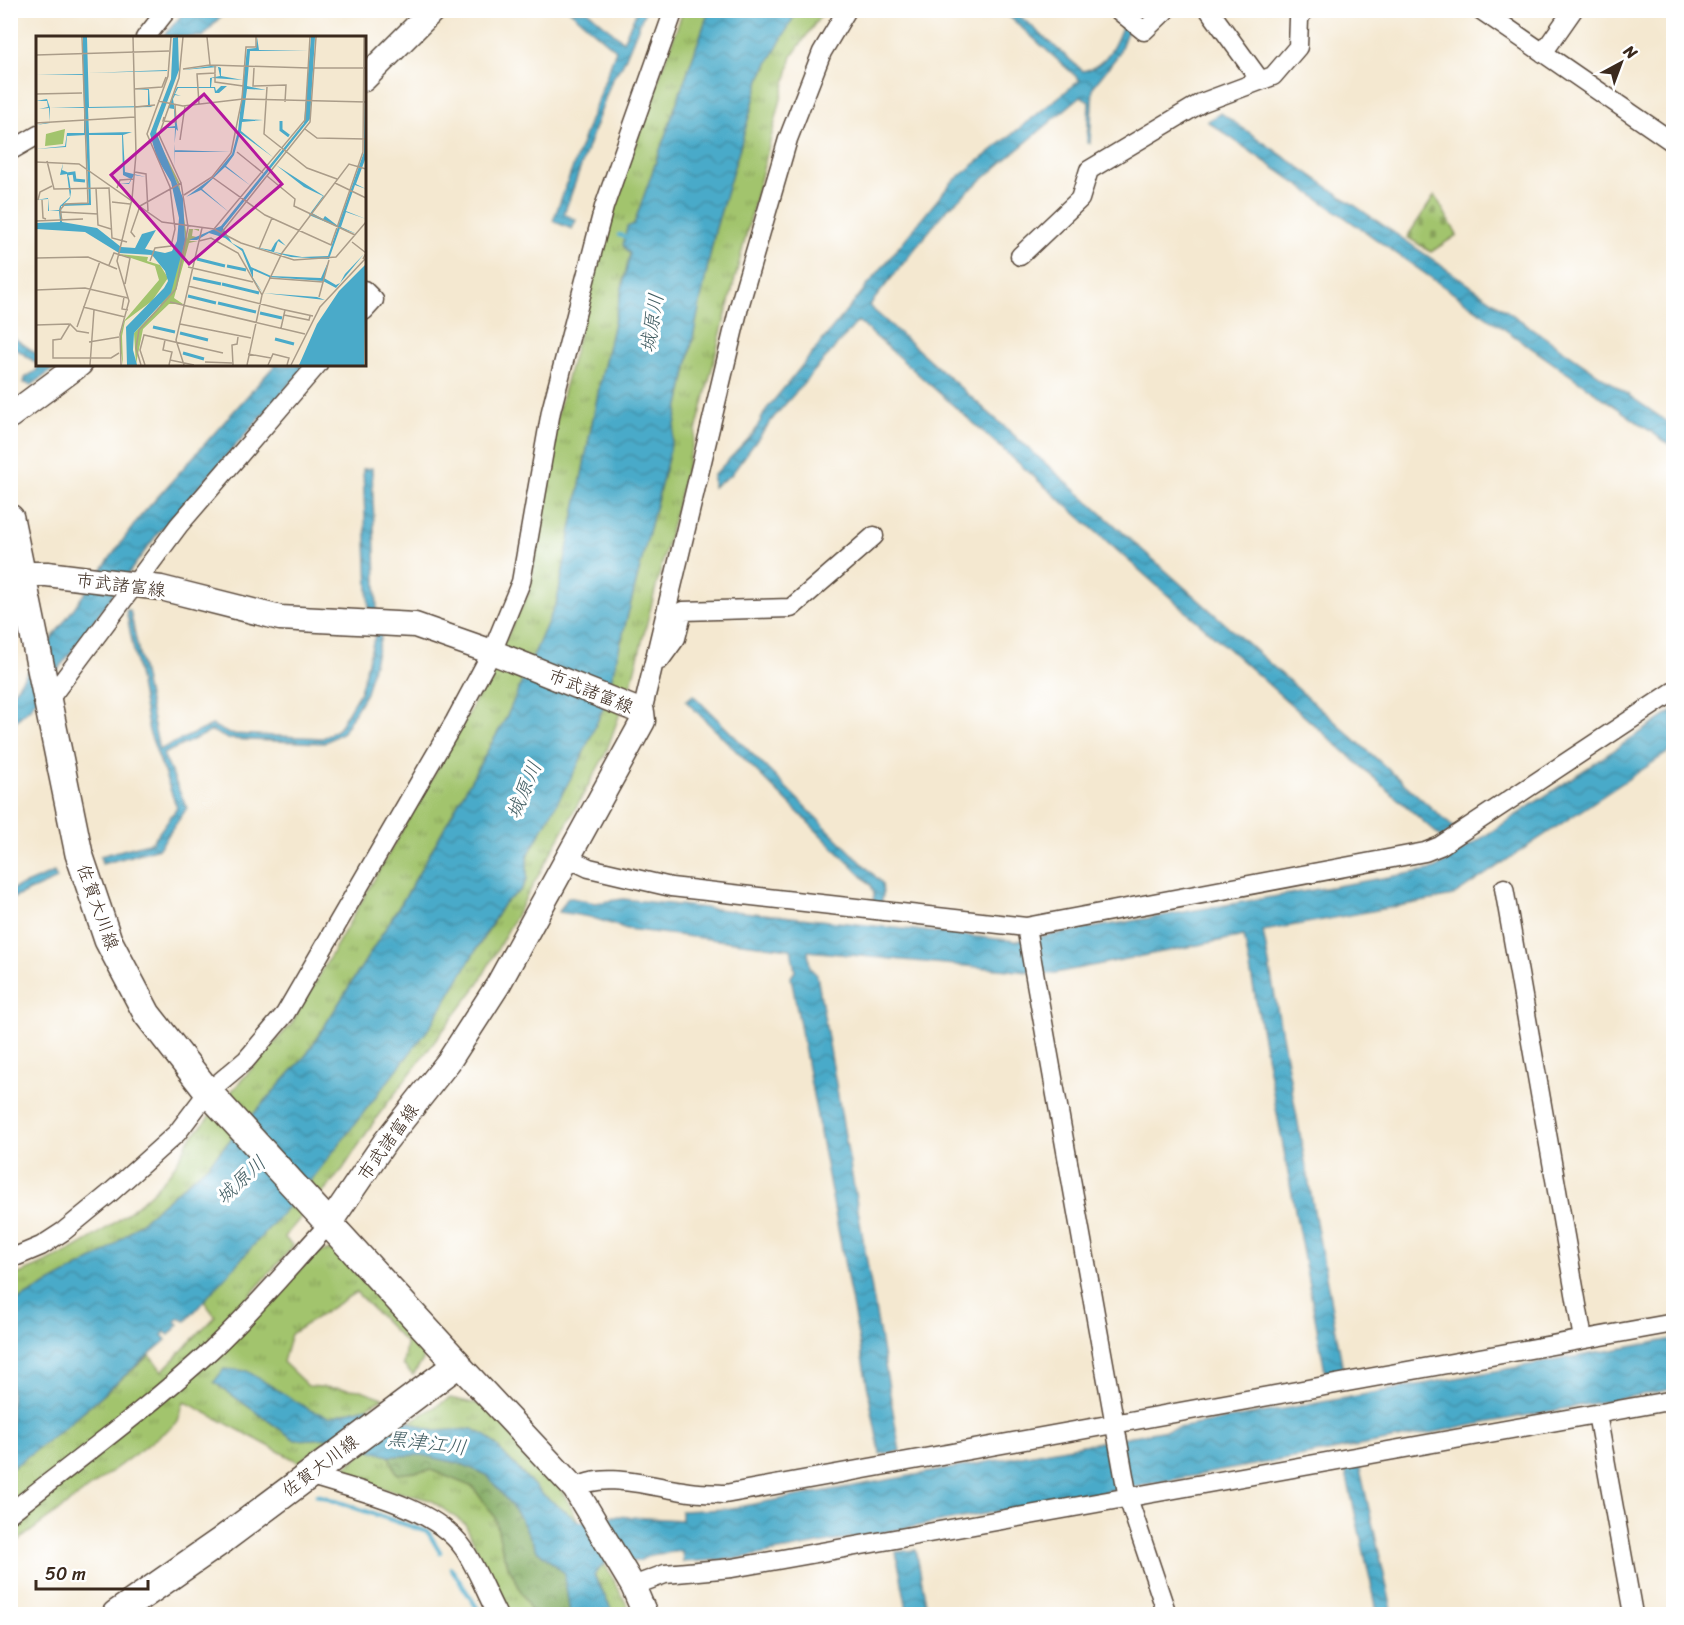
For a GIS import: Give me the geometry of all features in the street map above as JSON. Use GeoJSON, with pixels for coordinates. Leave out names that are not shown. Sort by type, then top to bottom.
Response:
{"type":"FeatureCollection","features":[{"type":"Feature","properties":{"kind":"main road"},"geometry":{"type":"LineString","coordinates":[[366,77],[433,10]]}},
{"type":"Feature","properties":{"kind":"main road"},"geometry":{"type":"LineString","coordinates":[[10,416],[77,366]]}},
{"type":"Feature","properties":{"kind":"main road"},"geometry":{"type":"LineString","coordinates":[[10,519],[16,576]]}},
{"type":"Feature","properties":{"kind":"main road","name":"市武諸富線"},"geometry":{"type":"LineString","coordinates":[[16,576],[79,579],[131,587],[161,588],[280,618],[415,625],[492,652],[640,710],[643,721],[570,859],[498,985],[449,1061],[385,1142],[329,1224]]}},
{"type":"Feature","properties":{"kind":"main road","name":"佐賀大川線"},"geometry":{"type":"LineString","coordinates":[[16,576],[36,649],[79,854],[108,940],[147,1014],[208,1092],[329,1224]]}},
{"type":"Feature","properties":{"kind":"main road"},"geometry":{"type":"LineString","coordinates":[[329,1224],[579,1496],[628,1578],[645,1614]]}},
{"type":"Feature","properties":{"kind":"main road","name":"佐賀大川線"},"geometry":{"type":"LineString","coordinates":[[116,1614],[221,1541],[458,1364]]}},
{"type":"Feature","properties":{"kind":"street"},"geometry":{"type":"LineString","coordinates":[[147,36],[167,10]]}},
{"type":"Feature","properties":{"kind":"street"},"geometry":{"type":"LineString","coordinates":[[10,1259],[41,1246],[64,1231],[109,1194],[177,1133],[208,1092],[246,1060],[285,1014],[492,652],[520,582],[550,411],[604,207],[674,10]]}},
{"type":"Feature","properties":{"kind":"street"},"geometry":{"type":"LineString","coordinates":[[640,710],[653,669],[739,307],[782,162],[822,52],[847,10]]}},
{"type":"Feature","properties":{"kind":"street"},"geometry":{"type":"LineString","coordinates":[[1125,18],[1144,31],[1166,10]]}},
{"type":"Feature","properties":{"kind":"street"},"geometry":{"type":"LineString","coordinates":[[1209,10],[1260,80]]}},
{"type":"Feature","properties":{"kind":"street"},"geometry":{"type":"LineString","coordinates":[[1020,255],[1080,199],[1089,170],[1201,103],[1273,76],[1298,47],[1299,19],[1304,10]]}},
{"type":"Feature","properties":{"kind":"street"},"geometry":{"type":"LineString","coordinates":[[1481,10],[1674,143]]}},
{"type":"Feature","properties":{"kind":"street"},"geometry":{"type":"LineString","coordinates":[[1543,53],[1573,10]]}},
{"type":"Feature","properties":{"kind":"street"},"geometry":{"type":"LineString","coordinates":[[10,151],[36,136]]}},
{"type":"Feature","properties":{"kind":"street"},"geometry":{"type":"LineString","coordinates":[[366,292],[374,300],[366,309]]}},
{"type":"Feature","properties":{"kind":"street"},"geometry":{"type":"LineString","coordinates":[[46,699],[179,525],[316,366]]}},
{"type":"Feature","properties":{"kind":"street"},"geometry":{"type":"LineString","coordinates":[[653,669],[676,639],[683,612],[791,608],[874,536]]}},
{"type":"Feature","properties":{"kind":"street"},"geometry":{"type":"LineString","coordinates":[[570,859],[589,867],[670,886],[1026,930],[1425,852],[1440,846],[1674,691]]}},
{"type":"Feature","properties":{"kind":"street"},"geometry":{"type":"LineString","coordinates":[[1504,888],[1583,1340]]}},
{"type":"Feature","properties":{"kind":"street"},"geometry":{"type":"LineString","coordinates":[[1026,930],[1128,1496],[1167,1614]]}},
{"type":"Feature","properties":{"kind":"street"},"geometry":{"type":"LineString","coordinates":[[10,1513],[160,1395],[210,1351],[252,1309],[329,1224]]}},
{"type":"Feature","properties":{"kind":"street"},"geometry":{"type":"LineString","coordinates":[[579,1496],[585,1481],[643,1482],[684,1492],[725,1494],[1115,1429],[1674,1323]]}},
{"type":"Feature","properties":{"kind":"street"},"geometry":{"type":"LineString","coordinates":[[628,1578],[732,1568],[1674,1401]]}},
{"type":"Feature","properties":{"kind":"street"},"geometry":{"type":"LineString","coordinates":[[1597,1414],[1633,1614]]}},
{"type":"Feature","properties":{"kind":"street"},"geometry":{"type":"LineString","coordinates":[[314,1471],[407,1507],[441,1526],[463,1548],[497,1614]]}},
{"type":"Feature","properties":{"kind":"green space"},"geometry":{"type":"Polygon","coordinates":[[[683,11],[709,11],[634,224],[623,245],[630,254],[600,383],[557,601],[507,716],[407,894],[307,1054],[208,1165],[106,1252],[11,1304],[11,1277],[34,1268],[86,1241],[137,1206],[158,1185],[176,1164],[187,1142],[292,1023],[467,717],[529,592],[558,412],[613,206],[683,11]]]}},
{"type":"Feature","properties":{"kind":"green space"},"geometry":{"type":"Polygon","coordinates":[[[797,11],[824,11],[792,56],[633,677],[605,755],[477,986],[377,1117],[343,1169],[284,1237],[293,1246],[205,1347],[214,1356],[318,1252],[334,1250],[422,1345],[423,1360],[413,1375],[403,1365],[406,1343],[356,1292],[291,1334],[283,1362],[308,1386],[361,1390],[384,1398],[366,1407],[330,1417],[214,1382],[295,1440],[330,1438],[299,1462],[184,1401],[178,1422],[11,1546],[11,1469],[150,1355],[162,1371],[215,1316],[203,1300],[309,1183],[480,944],[504,903],[521,890],[527,880],[527,857],[578,765],[605,704],[669,454],[715,231],[761,76],[797,11]]]}},
{"type":"Feature","properties":{"kind":"green space"},"geometry":{"type":"Polygon","coordinates":[[[1435,195],[1457,235],[1431,252],[1407,237],[1435,195]]]}},
{"type":"Feature","properties":{"kind":"green space"},"geometry":{"type":"Polygon","coordinates":[[[450,1398],[487,1406],[560,1487],[579,1522],[541,1493],[488,1437],[473,1429],[435,1431],[409,1422],[450,1398]]]}},
{"type":"Feature","properties":{"kind":"green space"},"geometry":{"type":"Polygon","coordinates":[[[368,1449],[389,1456],[397,1474],[431,1470],[473,1487],[495,1517],[504,1557],[530,1609],[537,1614],[508,1614],[465,1524],[430,1500],[340,1478],[340,1471],[368,1449]]]}},
{"type":"Feature","properties":{"kind":"green space"},"geometry":{"type":"Polygon","coordinates":[[[422,1455],[462,1464],[487,1475],[518,1514],[537,1550],[564,1573],[570,1614],[537,1614],[530,1609],[504,1557],[495,1517],[473,1487],[431,1470],[397,1474],[389,1456],[422,1455]]]}},
{"type":"Feature","properties":{"kind":"green space"},"geometry":{"type":"Polygon","coordinates":[[[604,1563],[632,1614],[614,1614],[594,1574],[604,1563]]]}},
{"type":"Feature","properties":{"kind":"water"},"geometry":{"type":"Polygon","coordinates":[[[185,10],[225,11],[204,36],[164,36],[185,10]]]}},
{"type":"Feature","properties":{"kind":"water"},"geometry":{"type":"Polygon","coordinates":[[[570,11],[588,11],[623,41],[637,11],[645,11],[623,64],[612,79],[564,214],[576,220],[572,229],[553,221],[616,50],[570,11]]]}},
{"type":"Feature","properties":{"kind":"water","name":"城原川"},"geometry":{"type":"Polygon","coordinates":[[[709,11],[797,11],[761,76],[715,231],[669,454],[605,704],[578,765],[527,857],[527,879],[521,890],[504,903],[430,1027],[309,1183],[186,1321],[179,1318],[175,1321],[179,1324],[169,1335],[165,1332],[162,1335],[166,1340],[65,1427],[11,1469],[11,1304],[106,1252],[208,1165],[307,1054],[407,894],[507,716],[557,601],[600,383],[630,254],[623,245],[627,227],[634,224],[709,11]]]}},
{"type":"Feature","properties":{"kind":"water"},"geometry":{"type":"Polygon","coordinates":[[[1003,11],[1014,11],[1083,71],[1101,62],[1113,48],[1128,11],[1147,11],[1127,32],[1118,55],[1093,87],[1090,143],[1087,143],[1089,102],[1081,96],[946,210],[869,306],[1454,828],[1442,838],[858,321],[774,417],[731,475],[713,487],[713,476],[754,433],[766,410],[951,183],[1080,80],[1003,11]]]}},
{"type":"Feature","properties":{"kind":"water"},"geometry":{"type":"Polygon","coordinates":[[[1221,113],[1673,426],[1673,447],[1207,121],[1221,113]]]}},
{"type":"Feature","properties":{"kind":"water"},"geometry":{"type":"Polygon","coordinates":[[[10,335],[36,353],[36,363],[11,345],[10,335]]]}},
{"type":"Feature","properties":{"kind":"water"},"geometry":{"type":"Polygon","coordinates":[[[36,366],[51,366],[52,370],[32,385],[24,383],[25,378],[37,370],[36,366]]]}},
{"type":"Feature","properties":{"kind":"water"},"geometry":{"type":"Polygon","coordinates":[[[274,366],[306,366],[158,533],[30,708],[11,725],[11,695],[139,518],[274,366]]]}},
{"type":"Feature","properties":{"kind":"water"},"geometry":{"type":"Polygon","coordinates":[[[372,468],[377,611],[369,612],[363,469],[372,468]]]}},
{"type":"Feature","properties":{"kind":"water"},"geometry":{"type":"Polygon","coordinates":[[[126,610],[130,610],[159,750],[212,725],[229,734],[323,738],[338,729],[360,692],[375,635],[382,633],[366,693],[343,732],[324,743],[228,739],[212,731],[163,754],[187,808],[159,848],[102,864],[100,856],[152,842],[177,808],[149,731],[126,610]]]}},
{"type":"Feature","properties":{"kind":"water"},"geometry":{"type":"Polygon","coordinates":[[[693,695],[882,883],[881,904],[873,903],[874,894],[871,885],[686,701],[693,695]]]}},
{"type":"Feature","properties":{"kind":"water"},"geometry":{"type":"Polygon","coordinates":[[[1673,711],[1673,749],[1453,896],[1263,931],[1344,1375],[1326,1377],[1244,936],[1050,974],[808,951],[810,968],[817,975],[900,1451],[880,1454],[791,977],[795,971],[791,949],[627,929],[590,917],[559,912],[568,897],[595,903],[623,899],[1016,941],[1435,869],[1673,711]]]}},
{"type":"Feature","properties":{"kind":"water"},"geometry":{"type":"Polygon","coordinates":[[[54,872],[57,879],[11,899],[11,890],[54,872]]]}},
{"type":"Feature","properties":{"kind":"water","name":"黒津江川"},"geometry":{"type":"Polygon","coordinates":[[[1674,1339],[1673,1389],[735,1559],[683,1562],[682,1551],[650,1555],[639,1561],[604,1563],[594,1575],[614,1614],[570,1614],[564,1573],[537,1550],[518,1514],[487,1475],[462,1464],[422,1455],[389,1456],[330,1438],[295,1440],[214,1382],[224,1369],[247,1371],[310,1410],[330,1417],[366,1407],[435,1431],[473,1429],[488,1437],[541,1493],[579,1522],[614,1516],[681,1520],[681,1511],[726,1509],[1674,1339]]]}},
{"type":"Feature","properties":{"kind":"water"},"geometry":{"type":"Polygon","coordinates":[[[1359,1465],[1393,1614],[1378,1614],[1345,1469],[1359,1465]]]}},
{"type":"Feature","properties":{"kind":"water"},"geometry":{"type":"Polygon","coordinates":[[[916,1550],[928,1614],[908,1614],[896,1552],[916,1550]]]}},
{"type":"Feature","properties":{"kind":"waterway"},"geometry":{"type":"LineString","coordinates":[[619,235],[631,238]]}},
{"type":"Feature","properties":{"kind":"waterway"},"geometry":{"type":"LineString","coordinates":[[317,1495],[428,1532],[440,1552]]}},
{"type":"Feature","properties":{"kind":"waterway"},"geometry":{"type":"LineString","coordinates":[[451,1568],[481,1614]]}}]}
